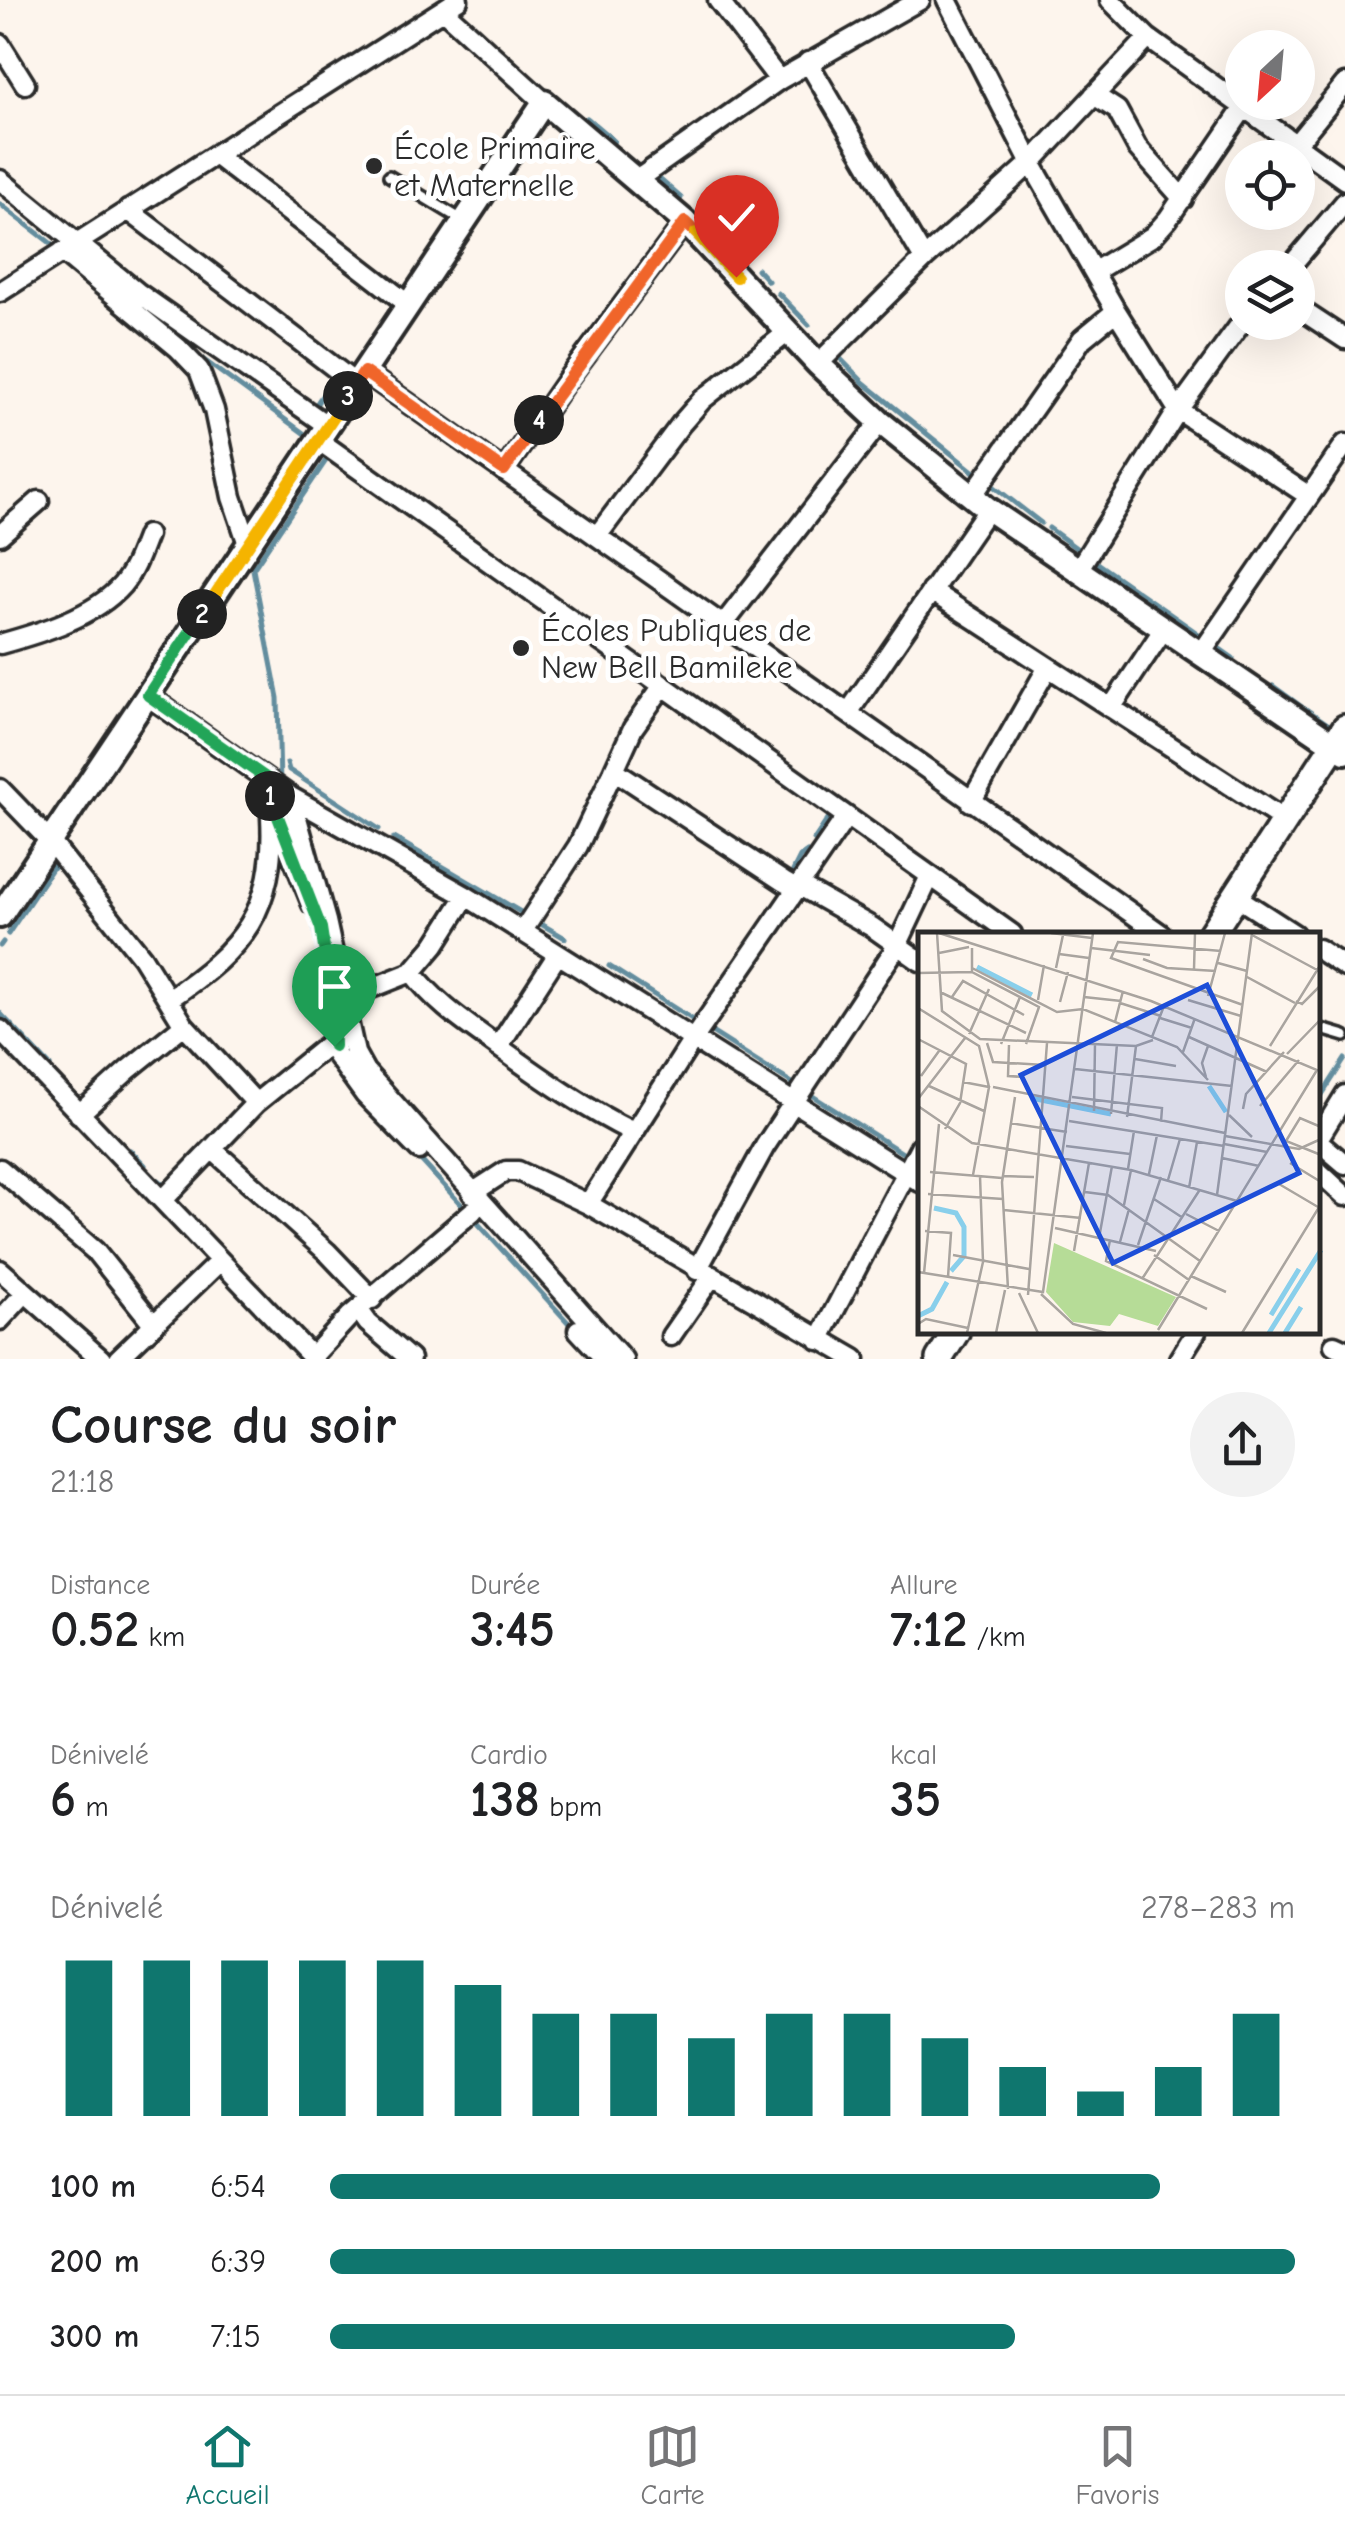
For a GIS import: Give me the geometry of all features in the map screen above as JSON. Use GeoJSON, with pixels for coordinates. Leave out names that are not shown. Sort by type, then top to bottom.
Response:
{"type":"FeatureCollection","features":[{"type":"Feature","properties":{"kind":"main road"},"geometry":{"type":"LineString","coordinates":[[1212,932],[1284,820],[1342,741]]}},
{"type":"Feature","properties":{"kind":"main road"},"geometry":{"type":"LineString","coordinates":[[939,1359],[955,1334]]}},
{"type":"Feature","properties":{"kind":"street"},"geometry":{"type":"LineString","coordinates":[[718,0],[780,80]]}},
{"type":"Feature","properties":{"kind":"street"},"geometry":{"type":"LineString","coordinates":[[638,179],[808,62],[920,0]]}},
{"type":"Feature","properties":{"kind":"street"},"geometry":{"type":"LineString","coordinates":[[948,0],[1032,163],[1178,410],[1309,496]]}},
{"type":"Feature","properties":{"kind":"street"},"geometry":{"type":"LineString","coordinates":[[1110,0],[1148,38],[1225,93]]}},
{"type":"Feature","properties":{"kind":"street"},"geometry":{"type":"LineString","coordinates":[[0,292],[451,5],[544,102],[685,222],[818,364],[880,422],[980,502],[1163,630],[1342,741]]}},
{"type":"Feature","properties":{"kind":"street"},"geometry":{"type":"LineString","coordinates":[[818,364],[924,259],[1032,163],[1148,38]]}},
{"type":"Feature","properties":{"kind":"street"},"geometry":{"type":"LineString","coordinates":[[0,44],[25,84]]}},
{"type":"Feature","properties":{"kind":"street"},"geometry":{"type":"LineString","coordinates":[[808,62],[924,259]]}},
{"type":"Feature","properties":{"kind":"street"},"geometry":{"type":"LineString","coordinates":[[1299,140],[1345,84]]}},
{"type":"Feature","properties":{"kind":"street"},"geometry":{"type":"LineString","coordinates":[[1094,95],[1118,110],[1138,147],[1182,199]]}},
{"type":"Feature","properties":{"kind":"street"},"geometry":{"type":"LineString","coordinates":[[0,916],[544,102]]}},
{"type":"Feature","properties":{"kind":"street"},"geometry":{"type":"LineString","coordinates":[[1095,271],[1153,236],[1235,120]]}},
{"type":"Feature","properties":{"kind":"street"},"geometry":{"type":"LineString","coordinates":[[1264,120],[1293,140]]}},
{"type":"Feature","properties":{"kind":"street"},"geometry":{"type":"LineString","coordinates":[[215,155],[409,304]]}},
{"type":"Feature","properties":{"kind":"street"},"geometry":{"type":"LineString","coordinates":[[1315,157],[1345,180]]}},
{"type":"Feature","properties":{"kind":"street"},"geometry":{"type":"LineString","coordinates":[[0,180],[199,370],[214,410],[232,498],[248,544]]}},
{"type":"Feature","properties":{"kind":"street"},"geometry":{"type":"LineString","coordinates":[[1304,250],[1345,202]]}},
{"type":"Feature","properties":{"kind":"street"},"geometry":{"type":"LineString","coordinates":[[128,210],[360,378],[504,470],[1158,932]]}},
{"type":"Feature","properties":{"kind":"street"},"geometry":{"type":"LineString","coordinates":[[504,470],[685,222]]}},
{"type":"Feature","properties":{"kind":"street"},"geometry":{"type":"LineString","coordinates":[[70,247],[166,313],[662,687],[1009,932]]}},
{"type":"Feature","properties":{"kind":"street"},"geometry":{"type":"LineString","coordinates":[[848,713],[931,591],[980,502],[1082,339],[1116,311]]}},
{"type":"Feature","properties":{"kind":"street"},"geometry":{"type":"LineString","coordinates":[[1315,319],[1345,339]]}},
{"type":"Feature","properties":{"kind":"street"},"geometry":{"type":"LineString","coordinates":[[596,536],[702,400],[788,332]]}},
{"type":"Feature","properties":{"kind":"street"},"geometry":{"type":"LineString","coordinates":[[1078,570],[1178,410],[1229,340]]}},
{"type":"Feature","properties":{"kind":"street"},"geometry":{"type":"LineString","coordinates":[[722,625],[880,422]]}},
{"type":"Feature","properties":{"kind":"street"},"geometry":{"type":"LineString","coordinates":[[1200,655],[1345,444]]}},
{"type":"Feature","properties":{"kind":"street"},"geometry":{"type":"LineString","coordinates":[[0,535],[40,501]]}},
{"type":"Feature","properties":{"kind":"street"},"geometry":{"type":"LineString","coordinates":[[0,644],[68,620],[115,592],[138,560],[146,535]]}},
{"type":"Feature","properties":{"kind":"street"},"geometry":{"type":"LineString","coordinates":[[931,591],[1284,820]]}},
{"type":"Feature","properties":{"kind":"street"},"geometry":{"type":"LineString","coordinates":[[1111,708],[1163,630]]}},
{"type":"Feature","properties":{"kind":"street"},"geometry":{"type":"LineString","coordinates":[[972,802],[1048,667]]}},
{"type":"Feature","properties":{"kind":"street"},"geometry":{"type":"LineString","coordinates":[[522,932],[578,846],[634,728],[662,687]]}},
{"type":"Feature","properties":{"kind":"street"},"geometry":{"type":"LineString","coordinates":[[148,695],[291,797],[466,896],[914,1179],[864,1252],[820,1340]]}},
{"type":"Feature","properties":{"kind":"street"},"geometry":{"type":"LineString","coordinates":[[614,770],[784,882],[798,885],[872,927],[918,960]]}},
{"type":"Feature","properties":{"kind":"street"},"geometry":{"type":"LineString","coordinates":[[169,1000],[212,967],[256,917],[270,868],[270,781]]}},
{"type":"Feature","properties":{"kind":"street"},"geometry":{"type":"LineString","coordinates":[[0,790],[50,841],[142,957],[184,1026],[256,1103]]}},
{"type":"Feature","properties":{"kind":"street"},"geometry":{"type":"LineString","coordinates":[[291,797],[355,1053],[365,1071],[605,1359]]}},
{"type":"Feature","properties":{"kind":"street"},"geometry":{"type":"LineString","coordinates":[[270,801],[321,928],[336,1054],[354,1082],[623,1359]]}},
{"type":"Feature","properties":{"kind":"street"},"geometry":{"type":"LineString","coordinates":[[588,1204],[694,1038],[846,817]]}},
{"type":"Feature","properties":{"kind":"street"},"geometry":{"type":"LineString","coordinates":[[671,1336],[765,1146],[897,946],[930,876]]}},
{"type":"Feature","properties":{"kind":"street"},"geometry":{"type":"LineString","coordinates":[[344,999],[412,972],[435,945],[466,896]]}},
{"type":"Feature","properties":{"kind":"street"},"geometry":{"type":"LineString","coordinates":[[1235,896],[1291,932]]}},
{"type":"Feature","properties":{"kind":"street"},"geometry":{"type":"LineString","coordinates":[[1320,950],[1345,967]]}},
{"type":"Feature","properties":{"kind":"street"},"geometry":{"type":"LineString","coordinates":[[498,1046],[558,954]]}},
{"type":"Feature","properties":{"kind":"street"},"geometry":{"type":"LineString","coordinates":[[412,972],[434,1000],[548,1083],[633,1132]]}},
{"type":"Feature","properties":{"kind":"street"},"geometry":{"type":"LineString","coordinates":[[80,1114],[184,1026]]}},
{"type":"Feature","properties":{"kind":"street"},"geometry":{"type":"LineString","coordinates":[[0,1030],[313,1358],[472,1202],[506,1171],[518,1171],[588,1204],[854,1359]]}},
{"type":"Feature","properties":{"kind":"street"},"geometry":{"type":"LineString","coordinates":[[163,1200],[256,1103],[334,1039]]}},
{"type":"Feature","properties":{"kind":"street"},"geometry":{"type":"LineString","coordinates":[[1320,1137],[1345,1095]]}},
{"type":"Feature","properties":{"kind":"street"},"geometry":{"type":"LineString","coordinates":[[1320,1142],[1345,1164]]}},
{"type":"Feature","properties":{"kind":"street"},"geometry":{"type":"LineString","coordinates":[[212,1149],[327,1252],[365,1304],[368,1323],[410,1359]]}},
{"type":"Feature","properties":{"kind":"street"},"geometry":{"type":"LineString","coordinates":[[0,1169],[95,1251],[154,1324]]}},
{"type":"Feature","properties":{"kind":"street"},"geometry":{"type":"LineString","coordinates":[[1320,1174],[1345,1196]]}},
{"type":"Feature","properties":{"kind":"street"},"geometry":{"type":"LineString","coordinates":[[118,1359],[220,1261]]}},
{"type":"Feature","properties":{"kind":"street"},"geometry":{"type":"LineString","coordinates":[[0,1270],[102,1359]]}},
{"type":"Feature","properties":{"kind":"street"},"geometry":{"type":"LineString","coordinates":[[0,1320],[25,1292]]}},
{"type":"Feature","properties":{"kind":"street"},"geometry":{"type":"LineString","coordinates":[[1183,1358],[1195,1334]]}},
{"type":"Feature","properties":{"kind":"lane"},"geometry":{"type":"LineString","coordinates":[[389,176],[464,222]]}},
{"type":"Feature","properties":{"kind":"lane"},"geometry":{"type":"LineString","coordinates":[[1320,1029],[1345,1036]]}},
{"type":"Feature","properties":{"kind":"waterway"},"geometry":{"type":"LineString","coordinates":[[587,118],[614,141]]}},
{"type":"Feature","properties":{"kind":"waterway"},"geometry":{"type":"LineString","coordinates":[[657,177],[681,198]]}},
{"type":"Feature","properties":{"kind":"waterway"},"geometry":{"type":"LineString","coordinates":[[0,204],[57,248]]}},
{"type":"Feature","properties":{"kind":"waterway"},"geometry":{"type":"LineString","coordinates":[[757,269],[768,281]]}},
{"type":"Feature","properties":{"kind":"waterway"},"geometry":{"type":"LineString","coordinates":[[778,293],[809,325]]}},
{"type":"Feature","properties":{"kind":"waterway"},"geometry":{"type":"LineString","coordinates":[[193,352],[313,440]]}},
{"type":"Feature","properties":{"kind":"waterway"},"geometry":{"type":"LineString","coordinates":[[836,354],[863,382],[979,476]]}},
{"type":"Feature","properties":{"kind":"waterway"},"geometry":{"type":"LineString","coordinates":[[311,412],[336,375]]}},
{"type":"Feature","properties":{"kind":"waterway"},"geometry":{"type":"LineString","coordinates":[[255,566],[329,456]]}},
{"type":"Feature","properties":{"kind":"waterway"},"geometry":{"type":"LineString","coordinates":[[988,482],[1041,523]]}},
{"type":"Feature","properties":{"kind":"waterway"},"geometry":{"type":"LineString","coordinates":[[1049,528],[1083,553]]}},
{"type":"Feature","properties":{"kind":"waterway"},"geometry":{"type":"LineString","coordinates":[[250,554],[278,698],[280,785]]}},
{"type":"Feature","properties":{"kind":"waterway"},"geometry":{"type":"LineString","coordinates":[[1091,559],[1203,637]]}},
{"type":"Feature","properties":{"kind":"waterway"},"geometry":{"type":"LineString","coordinates":[[1213,644],[1233,658]]}},
{"type":"Feature","properties":{"kind":"waterway"},"geometry":{"type":"LineString","coordinates":[[1218,679],[1248,700]]}},
{"type":"Feature","properties":{"kind":"waterway"},"geometry":{"type":"LineString","coordinates":[[1273,686],[1302,707]]}},
{"type":"Feature","properties":{"kind":"waterway"},"geometry":{"type":"LineString","coordinates":[[1306,709],[1332,727]]}},
{"type":"Feature","properties":{"kind":"waterway"},"geometry":{"type":"LineString","coordinates":[[287,763],[289,770],[379,829]]}},
{"type":"Feature","properties":{"kind":"waterway"},"geometry":{"type":"LineString","coordinates":[[281,796],[286,819]]}},
{"type":"Feature","properties":{"kind":"waterway"},"geometry":{"type":"LineString","coordinates":[[814,840],[832,813]]}},
{"type":"Feature","properties":{"kind":"waterway"},"geometry":{"type":"LineString","coordinates":[[394,838],[565,938]]}},
{"type":"Feature","properties":{"kind":"waterway"},"geometry":{"type":"LineString","coordinates":[[793,871],[807,852]]}},
{"type":"Feature","properties":{"kind":"waterway"},"geometry":{"type":"LineString","coordinates":[[8,934],[59,858]]}},
{"type":"Feature","properties":{"kind":"waterway"},"geometry":{"type":"LineString","coordinates":[[310,907],[325,984]]}},
{"type":"Feature","properties":{"kind":"waterway"},"geometry":{"type":"LineString","coordinates":[[0,946],[3,942]]}},
{"type":"Feature","properties":{"kind":"waterway"},"geometry":{"type":"LineString","coordinates":[[609,966],[698,1023]]}},
{"type":"Feature","properties":{"kind":"waterway"},"geometry":{"type":"LineString","coordinates":[[0,1013],[50,1066]]}},
{"type":"Feature","properties":{"kind":"waterway"},"geometry":{"type":"LineString","coordinates":[[707,1029],[909,1157]]}},
{"type":"Feature","properties":{"kind":"waterway"},"geometry":{"type":"LineString","coordinates":[[1320,1098],[1345,1059]]}},
{"type":"Feature","properties":{"kind":"waterway"},"geometry":{"type":"LineString","coordinates":[[130,1150],[145,1165]]}},
{"type":"Feature","properties":{"kind":"waterway"},"geometry":{"type":"LineString","coordinates":[[417,1156],[467,1211]]}},
{"type":"Feature","properties":{"kind":"waterway"},"geometry":{"type":"LineString","coordinates":[[158,1180],[167,1188]]}},
{"type":"Feature","properties":{"kind":"waterway"},"geometry":{"type":"LineString","coordinates":[[474,1219],[574,1329]]}},
{"type":"Feature","properties":{"kind":"place","name":"École Primaire et Maternelle"},"geometry":{"type":"Point","coordinates":[374,166]}},
{"type":"Feature","properties":{"kind":"place","name":"Écoles Publiques de New Bell Bamileke"},"geometry":{"type":"Point","coordinates":[521,648]}},
{"type":"Feature","properties":{"kind":"route"},"geometry":{"type":"LineString","coordinates":[[334,1046],[333,1007],[321,928],[270,801],[270,781],[148,695],[364,372],[504,470],[685,222],[736,277]]}}]}
